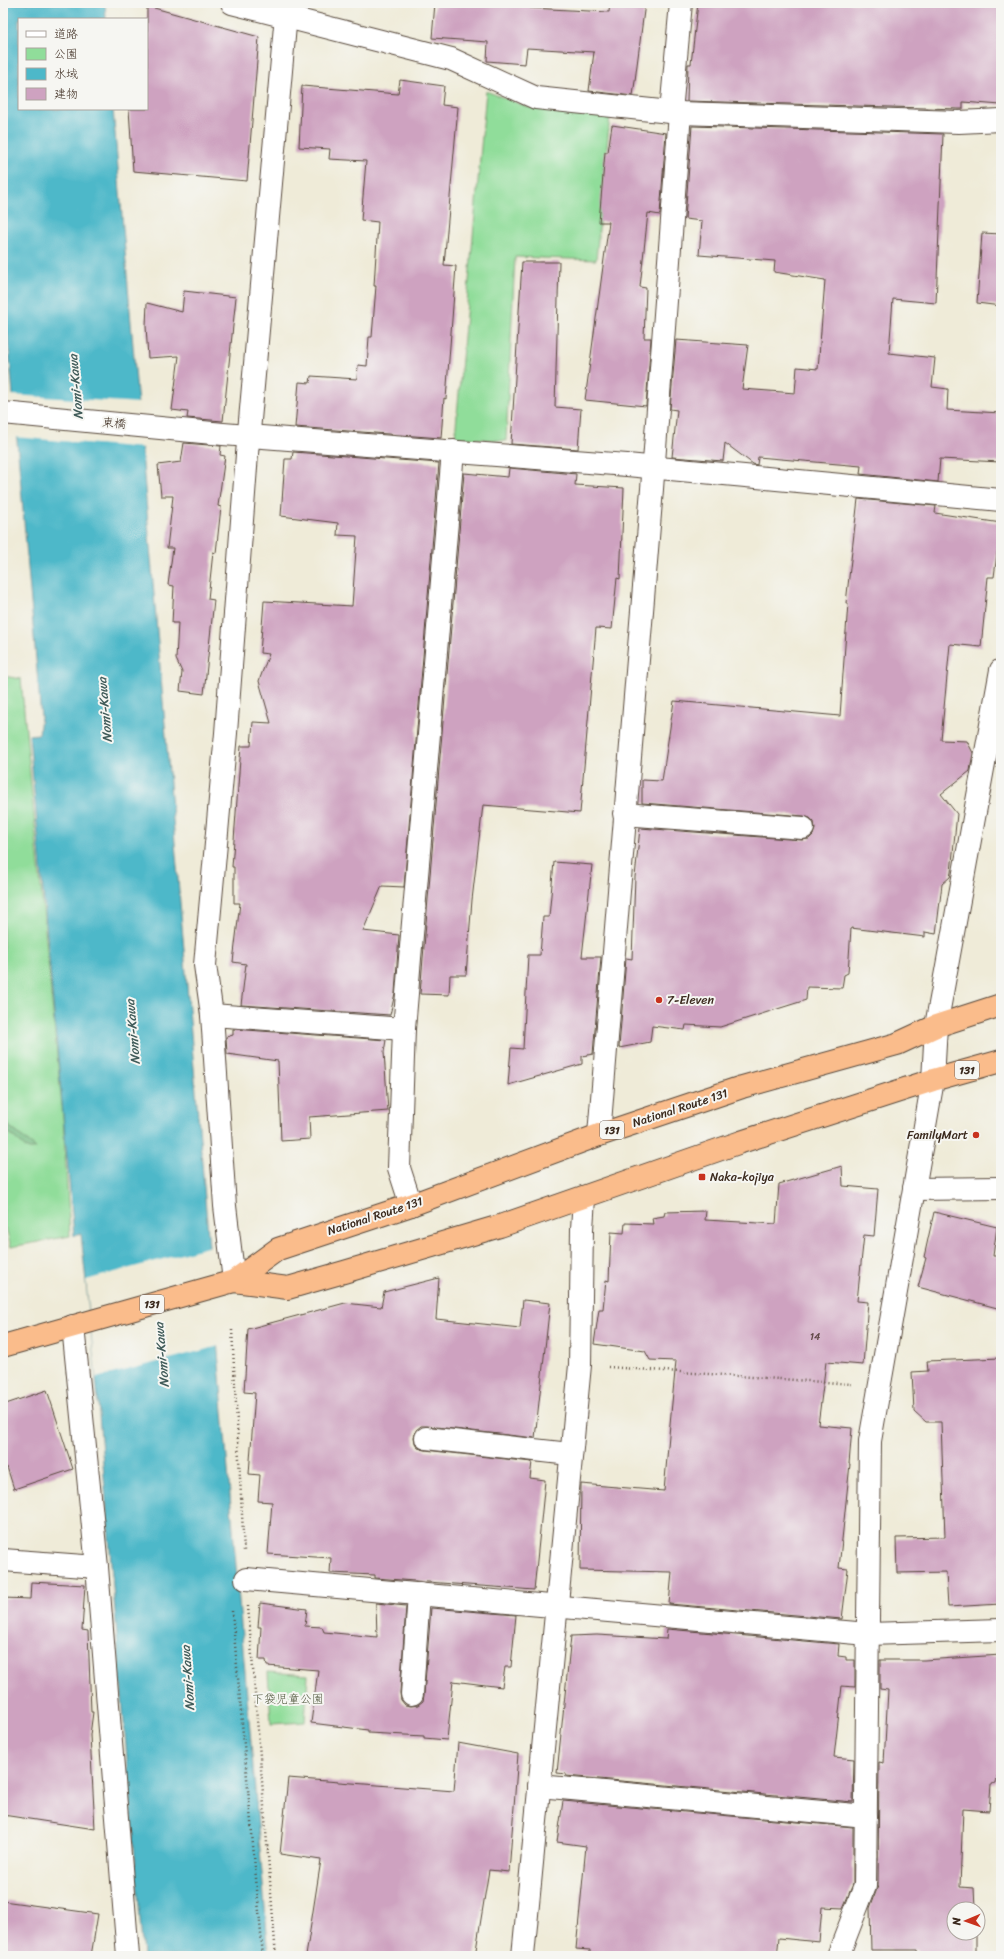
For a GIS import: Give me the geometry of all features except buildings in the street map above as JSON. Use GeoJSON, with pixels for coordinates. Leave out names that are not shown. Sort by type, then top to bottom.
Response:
{"type":"FeatureCollection","features":[{"type":"Feature","properties":{"kind":"highway","name":"National Route 131"},"geometry":{"type":"LineString","coordinates":[[224,1284],[278,1248],[411,1205],[598,1134],[742,1087],[897,1044],[936,1026],[1001,1005]]}},
{"type":"Feature","properties":{"kind":"highway","name":"131"},"geometry":{"type":"LineString","coordinates":[[3,1346],[224,1284],[288,1288],[500,1226],[584,1198],[741,1142],[934,1080],[1001,1061]]}},
{"type":"Feature","properties":{"kind":"street"},"geometry":{"type":"LineString","coordinates":[[232,3],[286,10],[451,59],[536,98],[676,112],[959,122],[1001,120]]}},
{"type":"Feature","properties":{"kind":"street"},"geometry":{"type":"LineString","coordinates":[[598,1134],[653,468],[676,112],[681,3]]}},
{"type":"Feature","properties":{"kind":"street"},"geometry":{"type":"LineString","coordinates":[[224,1284],[225,1206],[212,1015],[205,965],[226,733],[247,454],[250,435],[286,10]]}},
{"type":"Feature","properties":{"kind":"street","name":"東橋"},"geometry":{"type":"LineString","coordinates":[[5,413],[250,435],[653,468],[1001,500]]}},
{"type":"Feature","properties":{"kind":"street"},"geometry":{"type":"LineString","coordinates":[[411,1205],[399,1168],[404,1029],[453,451]]}},
{"type":"Feature","properties":{"kind":"street"},"geometry":{"type":"LineString","coordinates":[[838,1956],[865,1886],[870,1442],[934,1080],[936,1026],[997,718],[1001,670]]}},
{"type":"Feature","properties":{"kind":"street"},"geometry":{"type":"LineString","coordinates":[[624,814],[802,828]]}},
{"type":"Feature","properties":{"kind":"street"},"geometry":{"type":"LineString","coordinates":[[212,1015],[404,1029]]}},
{"type":"Feature","properties":{"kind":"street"},"geometry":{"type":"LineString","coordinates":[[914,1189],[1001,1188]]}},
{"type":"Feature","properties":{"kind":"street"},"geometry":{"type":"LineString","coordinates":[[523,1956],[555,1607],[580,1365],[582,1229],[584,1198]]}},
{"type":"Feature","properties":{"kind":"street"},"geometry":{"type":"LineString","coordinates":[[82,1324],[97,1567],[128,1956]]}},
{"type":"Feature","properties":{"kind":"street"},"geometry":{"type":"LineString","coordinates":[[426,1438],[570,1454]]}},
{"type":"Feature","properties":{"kind":"street"},"geometry":{"type":"LineString","coordinates":[[3,1560],[97,1567]]}},
{"type":"Feature","properties":{"kind":"street"},"geometry":{"type":"LineString","coordinates":[[246,1579],[868,1634],[1001,1630]]}},
{"type":"Feature","properties":{"kind":"street"},"geometry":{"type":"LineString","coordinates":[[412,1694],[419,1594]]}},
{"type":"Feature","properties":{"kind":"street"},"geometry":{"type":"LineString","coordinates":[[539,1786],[866,1816]]}},
{"type":"Feature","properties":{"kind":"path"},"geometry":{"type":"LineString","coordinates":[[232,1330],[246,1579],[276,1956]]}},
{"type":"Feature","properties":{"kind":"path"},"geometry":{"type":"LineString","coordinates":[[580,1365],[880,1386]]}},
{"type":"Feature","properties":{"kind":"path"},"geometry":{"type":"LineString","coordinates":[[232,1611],[263,1956]]}},
{"type":"Feature","properties":{"kind":"green space"},"geometry":{"type":"Polygon","coordinates":[[[486,91],[528,107],[610,116],[596,260],[515,257],[506,441],[455,437],[486,91]]]}},
{"type":"Feature","properties":{"kind":"green space"},"geometry":{"type":"Polygon","coordinates":[[[3,676],[21,679],[63,1117],[70,1236],[11,1247],[6,1229],[3,1230],[3,676]]]}},
{"type":"Feature","properties":{"kind":"green space"},"geometry":{"type":"Polygon","coordinates":[[[3,1117],[10,1127],[36,1148],[28,1150],[6,1130],[3,1126],[3,1117]]]}},
{"type":"Feature","properties":{"kind":"green space","name":"下袋児童公園"},"geometry":{"type":"Polygon","coordinates":[[[268,1672],[308,1675],[305,1722],[271,1724],[268,1672]]]}},
{"type":"Feature","properties":{"kind":"water","name":"Nomi-Kawa"},"geometry":{"type":"Polygon","coordinates":[[[3,3],[105,3],[106,18],[18,18],[18,110],[113,110],[269,1956],[143,1956],[96,1378],[81,1234],[74,1236],[29,735],[39,734],[41,717],[3,280],[3,3]]]}},
{"type":"Feature","properties":{"kind":"pier"},"geometry":{"type":"Polygon","coordinates":[[[11,395],[140,403],[144,448],[14,437],[11,395]]]}},
{"type":"Feature","properties":{"kind":"pier"},"geometry":{"type":"Polygon","coordinates":[[[211,1246],[219,1346],[96,1378],[86,1280],[211,1246]]]}},
{"type":"Feature","properties":{"kind":"place","name":"7-Eleven"},"geometry":{"type":"Point","coordinates":[659,1000]}},
{"type":"Feature","properties":{"kind":"place","name":"FamilyMart"},"geometry":{"type":"Point","coordinates":[976,1135]}},
{"type":"Feature","properties":{"kind":"place","name":"Naka-kojiya"},"geometry":{"type":"Point","coordinates":[702,1177]}}]}
